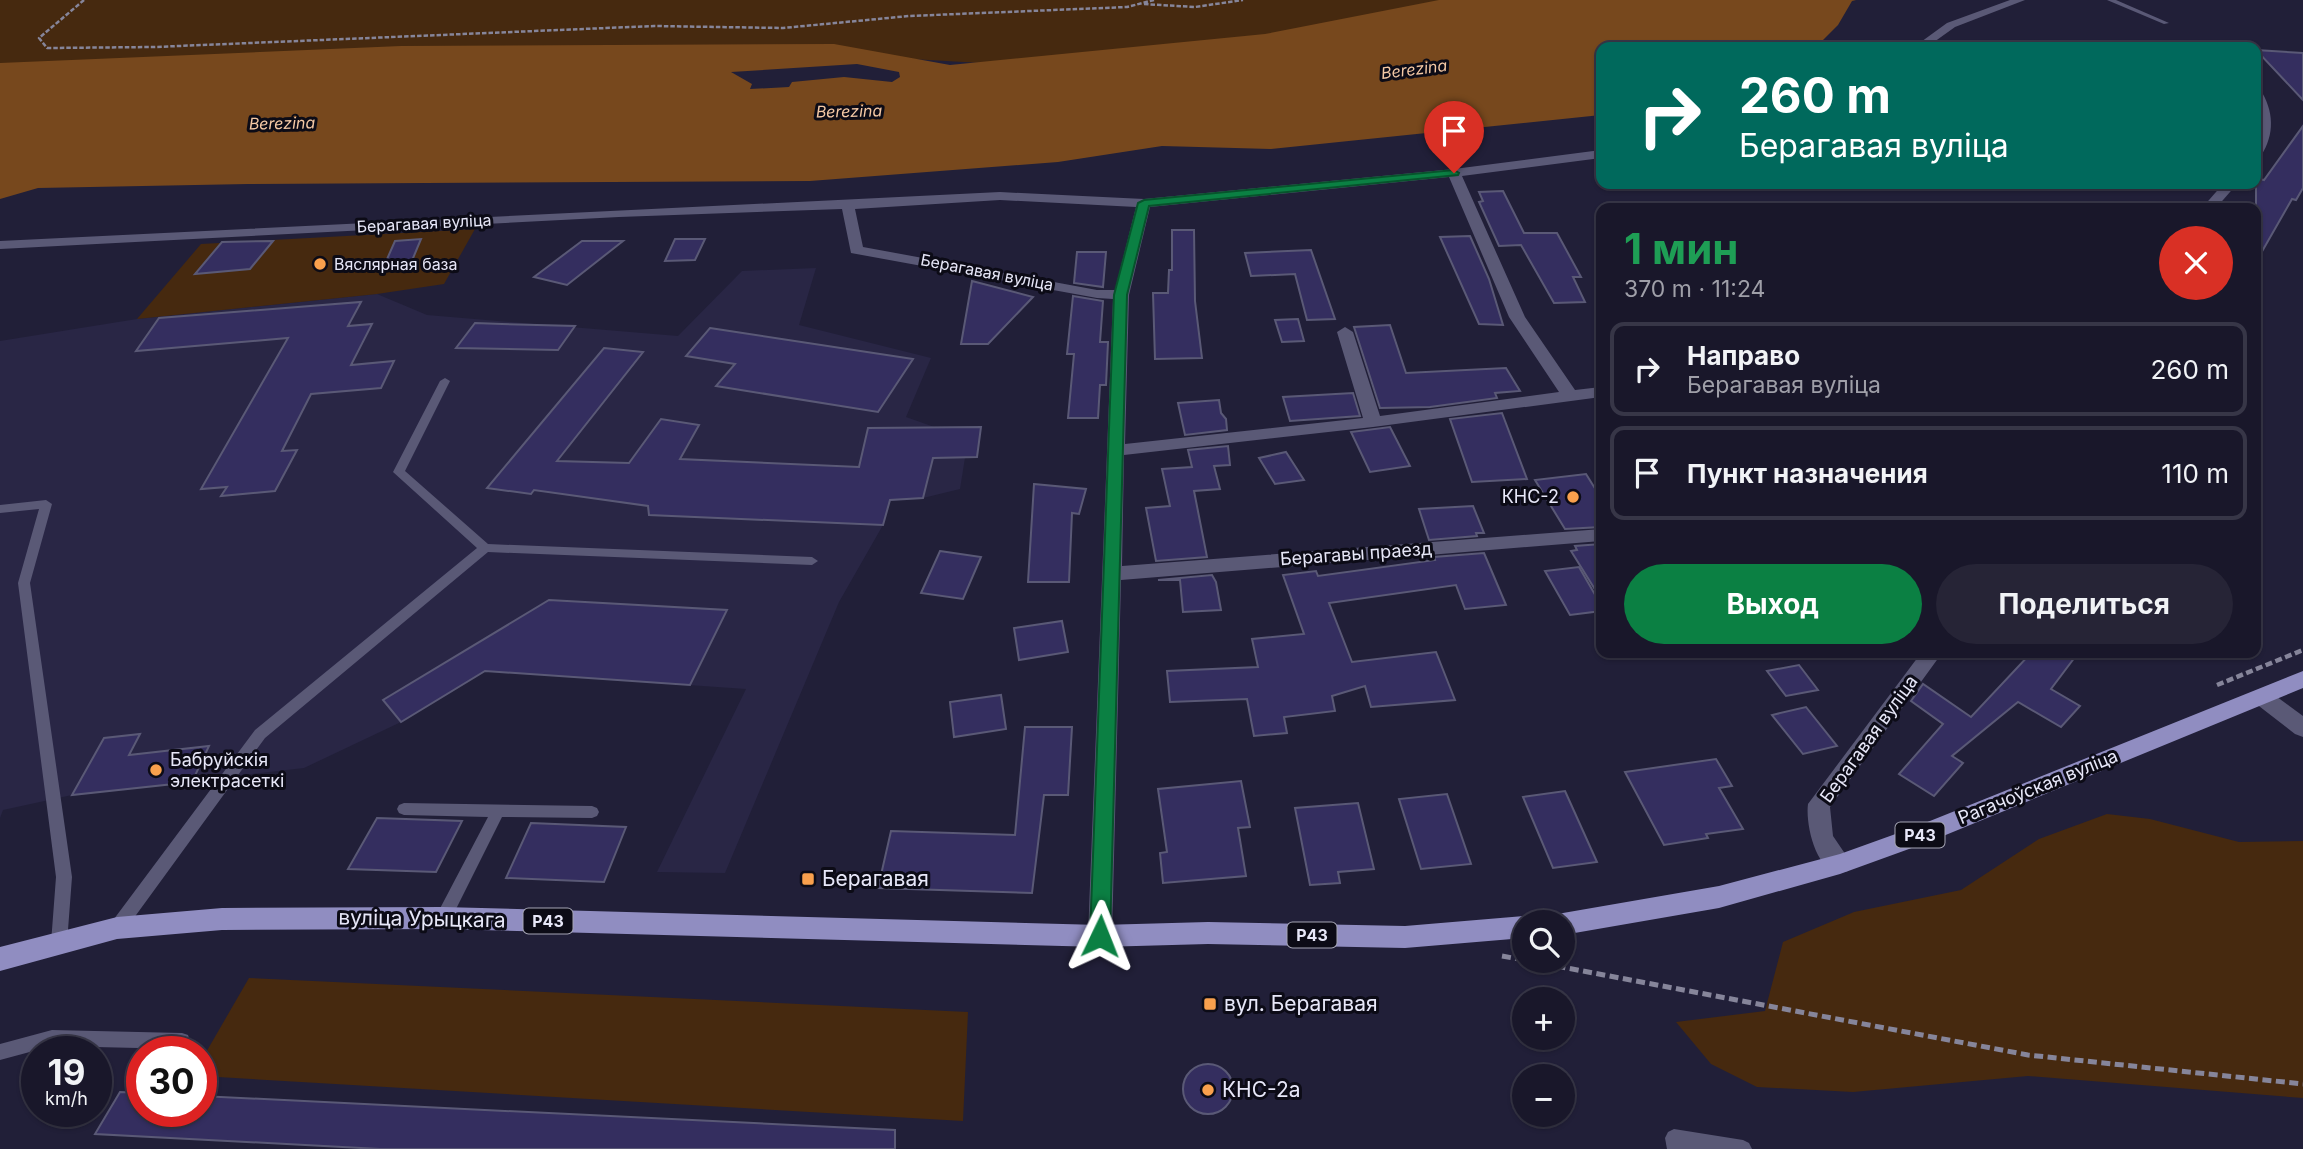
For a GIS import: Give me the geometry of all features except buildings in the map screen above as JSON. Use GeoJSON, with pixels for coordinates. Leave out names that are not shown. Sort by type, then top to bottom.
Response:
{"type":"FeatureCollection","features":[{"type":"Feature","properties":{"kind":"main road","name":"Рагачоўская вуліца"},"geometry":{"type":"LineString","coordinates":[[1575,922],[1719,897],[1840,864],[1936,829],[2303,679]]}},
{"type":"Feature","properties":{"kind":"main road","name":"вуліца Урыцкага"},"geometry":{"type":"LineString","coordinates":[[0,959],[117,928],[222,919],[443,918],[1100,936]]}},
{"type":"Feature","properties":{"kind":"main road","name":"Р43"},"geometry":{"type":"LineString","coordinates":[[1100,936],[1208,933],[1405,937],[1512,928]]}},
{"type":"Feature","properties":{"kind":"street"},"geometry":{"type":"LineString","coordinates":[[1927,42],[1951,24],[2020,0]]}},
{"type":"Feature","properties":{"kind":"street"},"geometry":{"type":"LineString","coordinates":[[2261,100],[2261,147]]}},
{"type":"Feature","properties":{"kind":"street","name":"Берагавая вуліца"},"geometry":{"type":"LineString","coordinates":[[0,245],[619,213],[1000,197],[1144,203],[1454,173],[1596,155]]}},
{"type":"Feature","properties":{"kind":"street"},"geometry":{"type":"LineString","coordinates":[[1454,173],[1517,317],[1570,396]]}},
{"type":"Feature","properties":{"kind":"street"},"geometry":{"type":"LineString","coordinates":[[2213,203],[2226,189]]}},
{"type":"Feature","properties":{"kind":"street"},"geometry":{"type":"LineString","coordinates":[[1100,936],[1121,295],[1144,203]]}},
{"type":"Feature","properties":{"kind":"street","name":"Берагавая вуліца"},"geometry":{"type":"LineString","coordinates":[[848,205],[856,250],[945,264],[1097,294],[1121,295]]}},
{"type":"Feature","properties":{"kind":"street"},"geometry":{"type":"LineString","coordinates":[[1345,332],[1373,422]]}},
{"type":"Feature","properties":{"kind":"street"},"geometry":{"type":"LineString","coordinates":[[1115,451],[1373,422],[1596,393]]}},
{"type":"Feature","properties":{"kind":"street","name":"Берагавы праезд"},"geometry":{"type":"LineString","coordinates":[[1111,574],[1596,535]]}},
{"type":"Feature","properties":{"kind":"street","name":"Берагавая вуліца"},"geometry":{"type":"LineString","coordinates":[[1840,864],[1822,842],[1817,823],[1819,804],[1928,658]]}},
{"type":"Feature","properties":{"kind":"street"},"geometry":{"type":"LineString","coordinates":[[2262,696],[2303,715]]}},
{"type":"Feature","properties":{"kind":"street"},"geometry":{"type":"LineString","coordinates":[[2262,696],[2303,728]]}},
{"type":"Feature","properties":{"kind":"lane"},"geometry":{"type":"LineString","coordinates":[[2110,0],[2166,23]]}},
{"type":"Feature","properties":{"kind":"lane"},"geometry":{"type":"LineString","coordinates":[[445,381],[399,472],[485,548],[812,561]]}},
{"type":"Feature","properties":{"kind":"lane"},"geometry":{"type":"LineString","coordinates":[[0,509],[46,504],[24,583],[64,877],[59,943]]}},
{"type":"Feature","properties":{"kind":"lane"},"geometry":{"type":"LineString","coordinates":[[117,928],[260,734],[485,548]]}},
{"type":"Feature","properties":{"kind":"lane"},"geometry":{"type":"LineString","coordinates":[[404,808],[592,812]]}},
{"type":"Feature","properties":{"kind":"lane"},"geometry":{"type":"LineString","coordinates":[[443,918],[498,811]]}},
{"type":"Feature","properties":{"kind":"lane"},"geometry":{"type":"LineString","coordinates":[[0,1052],[52,1038],[126,1040]]}},
{"type":"Feature","properties":{"kind":"lane"},"geometry":{"type":"LineString","coordinates":[[1676,1149],[1674,1138],[1744,1149]]}},
{"type":"Feature","properties":{"kind":"path"},"geometry":{"type":"LineString","coordinates":[[85,0],[39,38],[47,48],[155,47],[654,26],[783,28],[909,16],[1127,7],[1154,0]]}},
{"type":"Feature","properties":{"kind":"path"},"geometry":{"type":"LineString","coordinates":[[1139,4],[1195,7],[1243,0]]}},
{"type":"Feature","properties":{"kind":"path"},"geometry":{"type":"LineString","coordinates":[[2217,685],[2303,650]]}},
{"type":"Feature","properties":{"kind":"path"},"geometry":{"type":"LineString","coordinates":[[1575,969],[2028,1055],[2303,1084]]}},
{"type":"Feature","properties":{"kind":"shaded area"},"geometry":{"type":"Polygon","coordinates":[[[0,0],[1466,0],[1263,40],[981,63],[772,51],[0,67],[0,0]]]}},
{"type":"Feature","properties":{"kind":"shaded area","name":"Вяслярная база"},"geometry":{"type":"Polygon","coordinates":[[[475,229],[444,284],[377,294],[137,319],[201,244],[475,229]]]}},
{"type":"Feature","properties":{"kind":"shaded area","name":"Бабруйскія электрасеткі"},"geometry":{"type":"Polygon","coordinates":[[[816,268],[799,325],[931,358],[906,417],[968,439],[960,489],[923,498],[890,501],[883,525],[839,602],[725,873],[657,872],[746,689],[485,671],[401,722],[304,768],[72,795],[3,810],[0,818],[0,341],[137,319],[377,294],[427,315],[678,336],[742,271],[816,268]]]}},
{"type":"Feature","properties":{"kind":"shaded area"},"geometry":{"type":"Polygon","coordinates":[[[2107,814],[2150,819],[2239,842],[2303,841],[2303,1098],[2028,1076],[1853,1092],[1757,1087],[1711,1064],[1676,1022],[1765,1011],[1783,942],[1854,912],[1961,890],[2039,839],[2107,814]]]}},
{"type":"Feature","properties":{"kind":"shaded area"},"geometry":{"type":"Polygon","coordinates":[[[249,978],[968,1012],[963,1121],[217,1077],[215,1036],[249,978]]]}},
{"type":"Feature","properties":{"kind":"water","name":"Berezina"},"geometry":{"type":"Polygon","coordinates":[[[1439,0],[1856,0],[1852,1],[1838,25],[1821,42],[1596,42],[1596,116],[1271,149],[1162,146],[1058,162],[810,181],[38,188],[0,199],[0,63],[401,46],[834,44],[950,65],[1265,34],[1439,0]],[[857,64],[731,72],[752,84],[750,89],[789,87],[792,82],[844,77],[892,82],[900,77],[899,72],[857,64]]]}},
{"type":"Feature","properties":{"kind":"place","name":"Вяслярная база"},"geometry":{"type":"Point","coordinates":[320,264]}},
{"type":"Feature","properties":{"kind":"place","name":"КНС-2"},"geometry":{"type":"Point","coordinates":[1573,497]}},
{"type":"Feature","properties":{"kind":"place","name":"Бабруйскія электрасеткі"},"geometry":{"type":"Point","coordinates":[156,770]}},
{"type":"Feature","properties":{"kind":"place","name":"Берагавая"},"geometry":{"type":"Point","coordinates":[808,879]}},
{"type":"Feature","properties":{"kind":"place","name":"вул. Берагавая"},"geometry":{"type":"Point","coordinates":[1210,1004]}},
{"type":"Feature","properties":{"kind":"place","name":"КНС-2а"},"geometry":{"type":"Point","coordinates":[1208,1090]}},
{"type":"Feature","properties":{"kind":"route"},"geometry":{"type":"LineString","coordinates":[[1100,936],[1121,295],[1144,203],[1454,173]]}}]}
